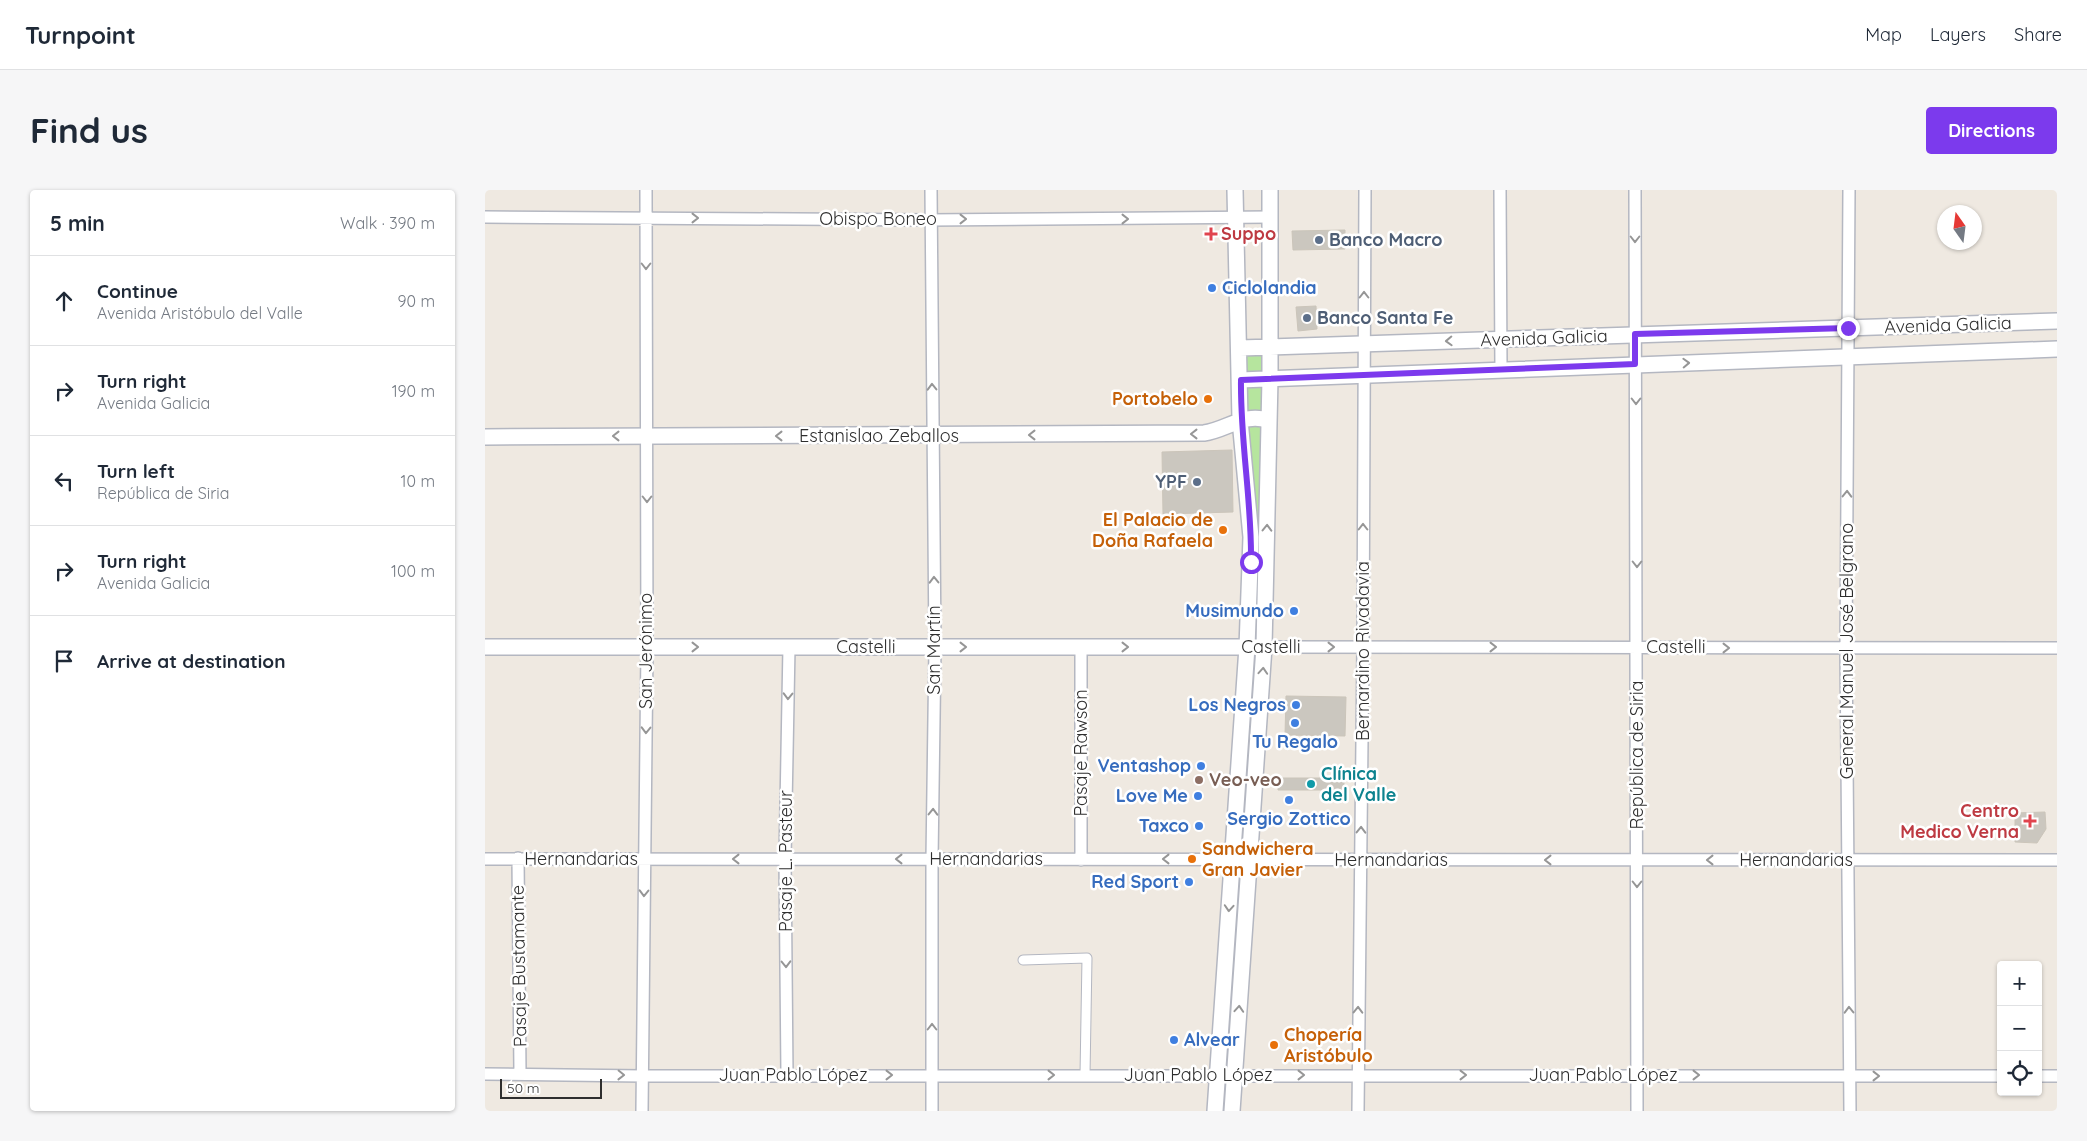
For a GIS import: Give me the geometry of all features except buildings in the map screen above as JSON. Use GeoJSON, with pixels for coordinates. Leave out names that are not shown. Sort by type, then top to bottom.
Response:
{"type":"FeatureCollection","features":[{"type":"Feature","properties":{"kind":"main road"},"geometry":{"type":"LineString","coordinates":[[1215,1111],[1247,647],[1251,537],[1240,420],[1241,380],[1235,190]]}},
{"type":"Feature","properties":{"kind":"main road"},"geometry":{"type":"LineString","coordinates":[[1232,1111],[1264,647],[1270,379],[1270,190]]}},
{"type":"Feature","properties":{"kind":"main road","name":"Avenida Galicia"},"geometry":{"type":"LineString","coordinates":[[1240,348],[2057,321]]}},
{"type":"Feature","properties":{"kind":"main road","name":"Avenida Galicia"},"geometry":{"type":"LineString","coordinates":[[1241,380],[2057,349]]}},
{"type":"Feature","properties":{"kind":"main road","name":"Estanislao Zeballos"},"geometry":{"type":"LineString","coordinates":[[485,437],[1204,434],[1240,420],[1254,418],[1269,422]]}},
{"type":"Feature","properties":{"kind":"main road","name":"Castelli"},"geometry":{"type":"LineString","coordinates":[[485,647],[1264,647]]}},
{"type":"Feature","properties":{"kind":"street","name":"San Jerónimo"},"geometry":{"type":"LineString","coordinates":[[642,1111],[647,647],[646,190]]}},
{"type":"Feature","properties":{"kind":"street","name":"San Martín"},"geometry":{"type":"LineString","coordinates":[[931,190],[935,647],[932,859],[932,1111]]}},
{"type":"Feature","properties":{"kind":"street","name":"Bernardino Rivadavia"},"geometry":{"type":"LineString","coordinates":[[1358,1111],[1365,190]]}},
{"type":"Feature","properties":{"kind":"street"},"geometry":{"type":"LineString","coordinates":[[1500,190],[1501,370]]}},
{"type":"Feature","properties":{"kind":"street","name":"República de Siria"},"geometry":{"type":"LineString","coordinates":[[1635,190],[1637,1111]]}},
{"type":"Feature","properties":{"kind":"street","name":"General Manuel José Belgrano"},"geometry":{"type":"LineString","coordinates":[[1849,190],[1846,648],[1850,1111]]}},
{"type":"Feature","properties":{"kind":"street","name":"Obispo Boneo"},"geometry":{"type":"LineString","coordinates":[[485,218],[930,220],[1270,217]]}},
{"type":"Feature","properties":{"kind":"street","name":"Pasaje L. Pasteur"},"geometry":{"type":"LineString","coordinates":[[787,1075],[785,859],[789,647]]}},
{"type":"Feature","properties":{"kind":"street","name":"Pasaje Rawson"},"geometry":{"type":"LineString","coordinates":[[1081,647],[1081,860]]}},
{"type":"Feature","properties":{"kind":"street","name":"Castelli"},"geometry":{"type":"LineString","coordinates":[[1264,647],[2057,648]]}},
{"type":"Feature","properties":{"kind":"street","name":"Hernandarias"},"geometry":{"type":"LineString","coordinates":[[485,858],[1232,859],[1360,861],[2057,860]]}},
{"type":"Feature","properties":{"kind":"street","name":"Pasaje Bustamante"},"geometry":{"type":"LineString","coordinates":[[518,858],[520,1073]]}},
{"type":"Feature","properties":{"kind":"street"},"geometry":{"type":"LineString","coordinates":[[1023,960],[1087,958],[1085,1075]]}},
{"type":"Feature","properties":{"kind":"street","name":"Juan Pablo López"},"geometry":{"type":"LineString","coordinates":[[485,1074],[642,1076],[932,1074],[1997,1076]]}},
{"type":"Feature","properties":{"kind":"street"},"geometry":{"type":"LineString","coordinates":[[2042,1076],[2057,1076]]}},
{"type":"Feature","properties":{"kind":"green space"},"geometry":{"type":"Polygon","coordinates":[[[1252,352],[1264,356],[1264,373],[1247,373],[1245,362],[1252,352]]]}},
{"type":"Feature","properties":{"kind":"green space"},"geometry":{"type":"Polygon","coordinates":[[[1246,386],[1265,386],[1264,412],[1246,413],[1246,386]]]}},
{"type":"Feature","properties":{"kind":"green space"},"geometry":{"type":"Polygon","coordinates":[[[1251,425],[1263,428],[1259,549],[1246,429],[1251,425]]]}},
{"type":"Feature","properties":{"kind":"place","name":"Suppo"},"geometry":{"type":"Point","coordinates":[1211,234]}},
{"type":"Feature","properties":{"kind":"place","name":"Banco Macro"},"geometry":{"type":"Point","coordinates":[1319,240]}},
{"type":"Feature","properties":{"kind":"place","name":"Ciclolandia"},"geometry":{"type":"Point","coordinates":[1212,288]}},
{"type":"Feature","properties":{"kind":"place","name":"Banco Santa Fe"},"geometry":{"type":"Point","coordinates":[1307,318]}},
{"type":"Feature","properties":{"kind":"place","name":"Portobelo"},"geometry":{"type":"Point","coordinates":[1208,399]}},
{"type":"Feature","properties":{"kind":"place","name":"YPF"},"geometry":{"type":"Point","coordinates":[1197,482]}},
{"type":"Feature","properties":{"kind":"place","name":"El Palacio de Doña Rafaela"},"geometry":{"type":"Point","coordinates":[1223,530]}},
{"type":"Feature","properties":{"kind":"place","name":"Musimundo"},"geometry":{"type":"Point","coordinates":[1294,611]}},
{"type":"Feature","properties":{"kind":"place","name":"Los Negros"},"geometry":{"type":"Point","coordinates":[1296,705]}},
{"type":"Feature","properties":{"kind":"place","name":"Tu Regalo"},"geometry":{"type":"Point","coordinates":[1295,723]}},
{"type":"Feature","properties":{"kind":"place","name":"Ventashop"},"geometry":{"type":"Point","coordinates":[1201,766]}},
{"type":"Feature","properties":{"kind":"place","name":"Veo-veo"},"geometry":{"type":"Point","coordinates":[1199,780]}},
{"type":"Feature","properties":{"kind":"place","name":"Clínica del Valle"},"geometry":{"type":"Point","coordinates":[1311,784]}},
{"type":"Feature","properties":{"kind":"place","name":"Love Me"},"geometry":{"type":"Point","coordinates":[1198,796]}},
{"type":"Feature","properties":{"kind":"place","name":"Sergio Zottico"},"geometry":{"type":"Point","coordinates":[1289,800]}},
{"type":"Feature","properties":{"kind":"place","name":"Centro Medico Verna"},"geometry":{"type":"Point","coordinates":[2030,821]}},
{"type":"Feature","properties":{"kind":"place","name":"Taxco"},"geometry":{"type":"Point","coordinates":[1199,826]}},
{"type":"Feature","properties":{"kind":"place","name":"Sandwichera Gran Javier"},"geometry":{"type":"Point","coordinates":[1192,859]}},
{"type":"Feature","properties":{"kind":"place","name":"Red Sport"},"geometry":{"type":"Point","coordinates":[1189,882]}},
{"type":"Feature","properties":{"kind":"place","name":"Alvear"},"geometry":{"type":"Point","coordinates":[1174,1040]}},
{"type":"Feature","properties":{"kind":"place","name":"Chopería Aristóbulo"},"geometry":{"type":"Point","coordinates":[1274,1045]}},
{"type":"Feature","properties":{"kind":"route"},"geometry":{"type":"LineString","coordinates":[[1251,562],[1250,513],[1240,420],[1241,380],[1635,364],[1635,334],[1848,328]]}}]}
